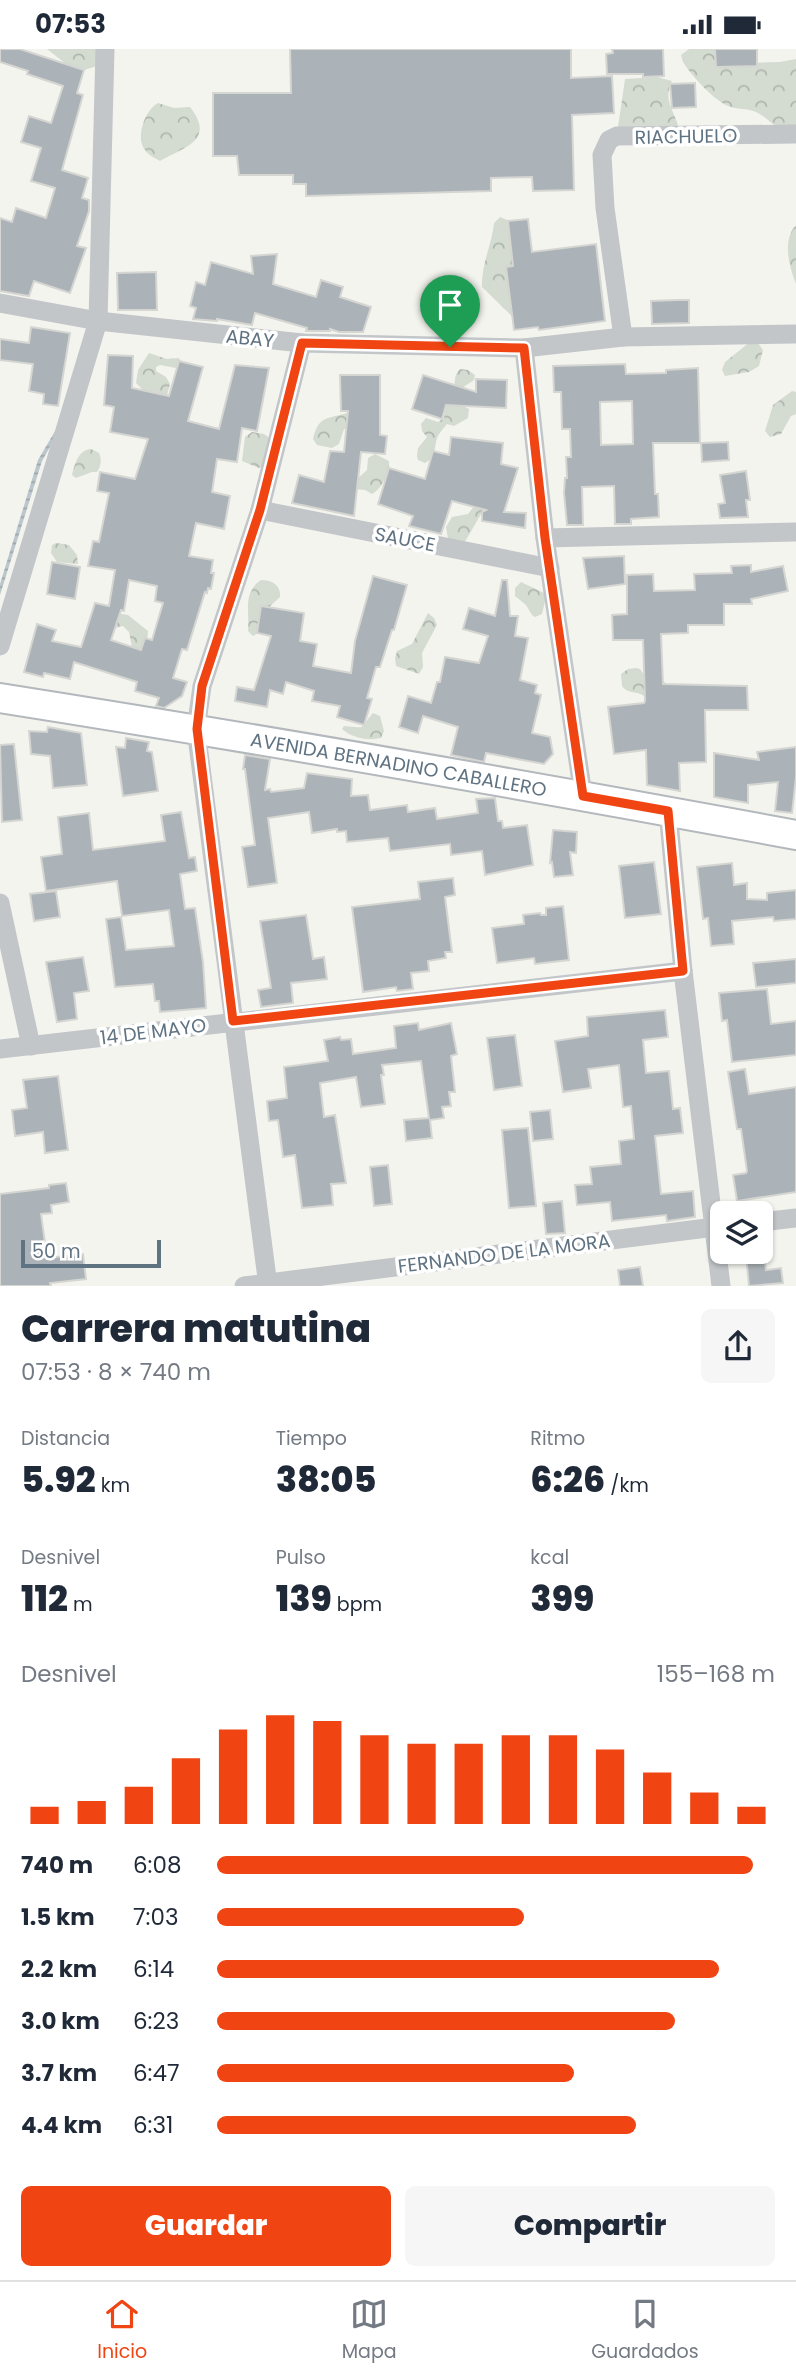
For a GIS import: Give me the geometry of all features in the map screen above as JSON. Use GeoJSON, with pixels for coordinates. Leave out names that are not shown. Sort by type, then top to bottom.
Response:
{"type":"FeatureCollection","features":[{"type":"Feature","properties":{"kind":"street"},"geometry":{"type":"LineString","coordinates":[[0,646],[98,321],[105,49]]}},
{"type":"Feature","properties":{"kind":"street","name":"RIACHUELO"},"geometry":{"type":"LineString","coordinates":[[622,337],[605,208],[602,155],[609,140],[617,136],[796,134]]}},
{"type":"Feature","properties":{"kind":"street","name":"ABAY"},"geometry":{"type":"LineString","coordinates":[[0,303],[98,321],[302,343],[524,348],[622,337],[796,334]]}},
{"type":"Feature","properties":{"kind":"street"},"geometry":{"type":"LineString","coordinates":[[268,1285],[197,729],[202,686],[260,510],[302,343]]}},
{"type":"Feature","properties":{"kind":"street"},"geometry":{"type":"LineString","coordinates":[[524,348],[545,538],[583,796]]}},
{"type":"Feature","properties":{"kind":"street","name":"SAUCE"},"geometry":{"type":"LineString","coordinates":[[260,510],[550,568]]}},
{"type":"Feature","properties":{"kind":"street"},"geometry":{"type":"LineString","coordinates":[[545,538],[796,532]]}},
{"type":"Feature","properties":{"kind":"street","name":"AVENIDA BERNADINO CABALLERO"},"geometry":{"type":"LineString","coordinates":[[0,698],[197,729],[796,835]]}},
{"type":"Feature","properties":{"kind":"street"},"geometry":{"type":"LineString","coordinates":[[668,811],[683,971],[715,1201]]}},
{"type":"Feature","properties":{"kind":"street"},"geometry":{"type":"LineString","coordinates":[[0,903],[31,1046]]}},
{"type":"Feature","properties":{"kind":"street","name":"14 DE MAYO"},"geometry":{"type":"LineString","coordinates":[[0,1049],[683,971]]}},
{"type":"Feature","properties":{"kind":"street"},"geometry":{"type":"LineString","coordinates":[[773,1220],[796,1218]]}},
{"type":"Feature","properties":{"kind":"street","name":"FERNANDO DE LA MORA"},"geometry":{"type":"LineString","coordinates":[[244,1286],[710,1227]]}},
{"type":"Feature","properties":{"kind":"street"},"geometry":{"type":"LineString","coordinates":[[720,1264],[721,1286]]}},
{"type":"Feature","properties":{"kind":"green space"},"geometry":{"type":"Polygon","coordinates":[[[47,49],[105,49],[97,66],[81,71],[66,64],[47,49]]]}},
{"type":"Feature","properties":{"kind":"green space"},"geometry":{"type":"Polygon","coordinates":[[[689,49],[713,49],[748,63],[796,59],[796,132],[780,129],[755,111],[731,107],[718,100],[683,62],[681,55],[689,49]]]}},
{"type":"Feature","properties":{"kind":"green space"},"geometry":{"type":"Polygon","coordinates":[[[657,77],[672,81],[668,97],[678,124],[676,141],[618,127],[625,79],[657,77]]]}},
{"type":"Feature","properties":{"kind":"green space"},"geometry":{"type":"Polygon","coordinates":[[[158,103],[174,108],[190,107],[200,127],[199,135],[194,141],[160,161],[146,152],[141,138],[149,111],[158,103]]]}},
{"type":"Feature","properties":{"kind":"green space"},"geometry":{"type":"Polygon","coordinates":[[[500,217],[507,220],[513,266],[535,313],[532,328],[524,328],[482,287],[494,223],[500,217]]]}},
{"type":"Feature","properties":{"kind":"green space"},"geometry":{"type":"Polygon","coordinates":[[[796,225],[796,284],[789,261],[788,246],[796,225]]]}},
{"type":"Feature","properties":{"kind":"green space"},"geometry":{"type":"Polygon","coordinates":[[[750,342],[758,343],[763,350],[759,366],[749,372],[725,376],[722,370],[725,362],[750,342]]]}},
{"type":"Feature","properties":{"kind":"green space"},"geometry":{"type":"Polygon","coordinates":[[[149,353],[167,359],[179,358],[181,362],[176,368],[160,365],[156,367],[156,371],[166,377],[170,384],[166,399],[143,398],[142,389],[136,383],[138,370],[149,353]]]}},
{"type":"Feature","properties":{"kind":"green space"},"geometry":{"type":"Polygon","coordinates":[[[460,369],[475,375],[474,380],[459,390],[459,404],[469,409],[468,418],[454,426],[447,424],[437,438],[433,455],[425,463],[418,460],[417,456],[418,448],[427,437],[421,424],[426,418],[438,422],[444,418],[455,377],[460,369]]]}},
{"type":"Feature","properties":{"kind":"green space"},"geometry":{"type":"Polygon","coordinates":[[[792,391],[796,392],[796,414],[791,416],[781,434],[770,437],[765,431],[773,405],[792,391]]]}},
{"type":"Feature","properties":{"kind":"green space"},"geometry":{"type":"Polygon","coordinates":[[[352,411],[351,428],[344,429],[339,444],[332,448],[317,445],[313,439],[323,421],[352,411]]]}},
{"type":"Feature","properties":{"kind":"green space"},"geometry":{"type":"Polygon","coordinates":[[[252,432],[264,434],[271,439],[263,466],[259,468],[242,461],[245,437],[252,432]]]}},
{"type":"Feature","properties":{"kind":"green space"},"geometry":{"type":"Polygon","coordinates":[[[91,449],[100,455],[101,463],[97,472],[76,478],[72,475],[78,458],[91,449]]]}},
{"type":"Feature","properties":{"kind":"green space"},"geometry":{"type":"Polygon","coordinates":[[[375,454],[389,461],[385,480],[372,494],[353,489],[356,480],[367,470],[368,458],[375,454]]]}},
{"type":"Feature","properties":{"kind":"green space"},"geometry":{"type":"Polygon","coordinates":[[[488,502],[466,540],[463,542],[448,539],[446,527],[452,517],[468,514],[476,504],[488,502]]]}},
{"type":"Feature","properties":{"kind":"green space"},"geometry":{"type":"Polygon","coordinates":[[[52,545],[69,545],[77,555],[78,564],[57,562],[51,553],[52,545]]]}},
{"type":"Feature","properties":{"kind":"green space"},"geometry":{"type":"Polygon","coordinates":[[[261,580],[275,584],[280,597],[268,608],[263,630],[253,636],[248,631],[248,603],[251,591],[261,580]]]}},
{"type":"Feature","properties":{"kind":"green space"},"geometry":{"type":"Polygon","coordinates":[[[521,582],[544,593],[542,614],[535,617],[532,615],[526,605],[515,596],[515,588],[521,582]]]}},
{"type":"Feature","properties":{"kind":"green space"},"geometry":{"type":"Polygon","coordinates":[[[116,613],[128,615],[148,631],[147,644],[141,655],[132,647],[129,632],[123,626],[112,629],[116,613]]]}},
{"type":"Feature","properties":{"kind":"green space"},"geometry":{"type":"Polygon","coordinates":[[[428,613],[437,625],[422,653],[423,667],[419,674],[396,666],[397,651],[412,644],[428,613]]]}},
{"type":"Feature","properties":{"kind":"green space"},"geometry":{"type":"Polygon","coordinates":[[[640,669],[647,679],[663,681],[669,686],[646,698],[627,691],[622,686],[621,674],[640,669]]]}},
{"type":"Feature","properties":{"kind":"green space"},"geometry":{"type":"Polygon","coordinates":[[[373,713],[380,716],[384,731],[381,738],[360,738],[342,729],[344,726],[362,727],[373,713]]]}},
{"type":"Feature","properties":{"kind":"shaded area"},"geometry":{"type":"Polygon","coordinates":[[[61,421],[64,422],[42,461],[0,595],[0,584],[38,460],[61,421]]]}},
{"type":"Feature","properties":{"kind":"building"},"geometry":{"type":"Polygon","coordinates":[[[0,49],[20,49],[84,70],[77,93],[83,95],[62,170],[88,178],[82,198],[89,200],[89,211],[77,246],[86,248],[70,293],[34,281],[29,296],[0,291],[0,218],[12,222],[16,208],[46,218],[55,188],[31,181],[41,148],[21,142],[29,116],[51,123],[63,86],[0,62],[0,49]]]}},
{"type":"Feature","properties":{"kind":"building"},"geometry":{"type":"Polygon","coordinates":[[[290,49],[571,49],[571,78],[612,76],[614,113],[572,115],[574,190],[533,191],[532,177],[491,178],[491,191],[306,196],[306,184],[293,184],[293,175],[239,175],[237,156],[213,156],[213,93],[291,93],[290,49]]]}},
{"type":"Feature","properties":{"kind":"building"},"geometry":{"type":"Polygon","coordinates":[[[612,49],[663,49],[664,76],[607,74],[606,54],[613,53],[612,49]]]}},
{"type":"Feature","properties":{"kind":"building"},"geometry":{"type":"Polygon","coordinates":[[[715,49],[757,49],[757,66],[716,67],[715,49]]]}},
{"type":"Feature","properties":{"kind":"building"},"geometry":{"type":"Polygon","coordinates":[[[695,83],[696,107],[672,108],[670,84],[695,83]]]}},
{"type":"Feature","properties":{"kind":"building"},"geometry":{"type":"Polygon","coordinates":[[[528,219],[532,252],[596,244],[605,321],[539,330],[538,327],[514,330],[506,267],[513,266],[508,221],[528,219]]]}},
{"type":"Feature","properties":{"kind":"building"},"geometry":{"type":"Polygon","coordinates":[[[277,254],[273,284],[316,297],[321,280],[343,287],[340,297],[371,307],[363,332],[339,332],[330,329],[306,331],[307,328],[255,313],[252,325],[217,319],[193,319],[196,308],[190,306],[196,282],[205,285],[211,262],[253,274],[251,256],[277,254]]]}},
{"type":"Feature","properties":{"kind":"building"},"geometry":{"type":"Polygon","coordinates":[[[156,272],[157,310],[118,310],[117,273],[156,272]]]}},
{"type":"Feature","properties":{"kind":"building"},"geometry":{"type":"Polygon","coordinates":[[[689,300],[689,323],[652,324],[651,301],[689,300]]]}},
{"type":"Feature","properties":{"kind":"building"},"geometry":{"type":"Polygon","coordinates":[[[31,327],[70,333],[58,406],[43,404],[44,394],[29,391],[33,364],[0,360],[0,339],[29,343],[31,327]]]}},
{"type":"Feature","properties":{"kind":"building"},"geometry":{"type":"Polygon","coordinates":[[[108,355],[133,356],[132,388],[169,396],[179,361],[203,367],[188,421],[219,429],[235,365],[269,368],[257,431],[242,428],[237,462],[217,459],[212,492],[230,496],[224,529],[196,523],[189,556],[213,560],[211,573],[214,573],[211,589],[208,588],[207,593],[205,592],[187,650],[182,649],[173,678],[187,682],[182,696],[164,708],[156,706],[159,698],[135,691],[137,682],[74,662],[70,679],[24,672],[37,624],[56,630],[52,641],[81,647],[95,603],[109,606],[115,570],[88,566],[93,541],[99,542],[109,493],[97,491],[100,472],[135,479],[148,439],[110,432],[114,407],[104,405],[108,355]],[[129,580],[124,611],[121,610],[111,640],[141,650],[145,638],[152,640],[163,603],[155,601],[157,586],[129,580]]]}},
{"type":"Feature","properties":{"kind":"building"},"geometry":{"type":"Polygon","coordinates":[[[625,364],[626,374],[666,373],[666,370],[698,368],[700,443],[653,443],[655,494],[658,494],[659,517],[631,519],[631,524],[615,524],[614,486],[582,487],[583,525],[567,525],[564,493],[567,478],[566,457],[571,457],[570,429],[562,429],[561,392],[554,392],[553,366],[625,364]],[[632,401],[600,402],[601,445],[633,444],[632,401]]]}},
{"type":"Feature","properties":{"kind":"building"},"geometry":{"type":"Polygon","coordinates":[[[340,375],[380,375],[380,435],[387,436],[385,454],[361,452],[354,516],[292,503],[299,475],[324,482],[330,451],[344,452],[348,411],[341,411],[340,375]]]}},
{"type":"Feature","properties":{"kind":"building"},"geometry":{"type":"Polygon","coordinates":[[[423,375],[476,392],[476,379],[507,380],[506,408],[446,405],[442,419],[412,409],[423,375]]]}},
{"type":"Feature","properties":{"kind":"building"},"geometry":{"type":"Polygon","coordinates":[[[451,437],[503,443],[501,464],[518,468],[504,512],[526,513],[525,528],[482,521],[482,512],[486,510],[452,501],[441,534],[409,526],[413,516],[378,504],[389,468],[425,479],[433,451],[449,455],[451,437]]]}},
{"type":"Feature","properties":{"kind":"building"},"geometry":{"type":"Polygon","coordinates":[[[728,442],[729,460],[702,462],[701,443],[728,442]]]}},
{"type":"Feature","properties":{"kind":"building"},"geometry":{"type":"Polygon","coordinates":[[[746,471],[750,500],[746,500],[748,517],[720,518],[718,504],[725,503],[720,475],[746,471]]]}},
{"type":"Feature","properties":{"kind":"building"},"geometry":{"type":"Polygon","coordinates":[[[624,556],[625,584],[588,589],[583,558],[624,556]]]}},
{"type":"Feature","properties":{"kind":"building"},"geometry":{"type":"Polygon","coordinates":[[[52,562],[80,567],[75,599],[47,594],[52,562]]]}},
{"type":"Feature","properties":{"kind":"building"},"geometry":{"type":"Polygon","coordinates":[[[751,565],[751,572],[783,566],[788,591],[751,599],[752,604],[724,604],[724,625],[688,625],[688,633],[661,634],[663,684],[747,686],[748,710],[705,710],[706,762],[679,763],[680,791],[647,785],[646,750],[614,754],[608,707],[645,701],[643,640],[613,640],[612,615],[627,614],[627,575],[653,574],[654,591],[695,590],[694,574],[732,573],[731,566],[751,565]]]}},
{"type":"Feature","properties":{"kind":"building"},"geometry":{"type":"Polygon","coordinates":[[[373,576],[407,585],[394,630],[380,667],[376,667],[367,698],[372,699],[364,725],[337,717],[340,706],[312,701],[314,691],[286,682],[283,694],[270,690],[267,707],[235,701],[237,687],[254,690],[271,636],[257,633],[261,606],[304,613],[300,641],[317,644],[313,666],[351,673],[355,641],[373,576]]]}},
{"type":"Feature","properties":{"kind":"building"},"geometry":{"type":"Polygon","coordinates":[[[502,580],[507,580],[510,616],[518,616],[515,636],[528,638],[520,680],[537,685],[535,693],[541,695],[532,733],[550,737],[553,754],[544,764],[486,753],[484,762],[451,755],[458,727],[423,716],[418,733],[399,727],[408,696],[431,703],[437,682],[440,682],[445,657],[479,663],[488,636],[463,629],[469,608],[495,616],[502,580]]]}},
{"type":"Feature","properties":{"kind":"building"},"geometry":{"type":"Polygon","coordinates":[[[48,727],[81,733],[87,785],[53,788],[50,756],[31,754],[29,731],[47,732],[48,727]]]}},
{"type":"Feature","properties":{"kind":"building"},"geometry":{"type":"Polygon","coordinates":[[[126,738],[149,742],[147,751],[152,752],[158,791],[123,796],[116,747],[125,748],[126,738]]]}},
{"type":"Feature","properties":{"kind":"building"},"geometry":{"type":"Polygon","coordinates":[[[14,744],[22,820],[2,822],[0,745],[14,744]]]}},
{"type":"Feature","properties":{"kind":"building"},"geometry":{"type":"Polygon","coordinates":[[[796,747],[792,813],[775,811],[778,782],[748,785],[748,803],[714,797],[714,753],[759,760],[757,752],[796,747]]]}},
{"type":"Feature","properties":{"kind":"building"},"geometry":{"type":"Polygon","coordinates":[[[245,755],[270,759],[265,790],[270,789],[271,792],[304,788],[307,773],[352,779],[351,796],[368,795],[370,810],[407,805],[408,812],[435,808],[437,819],[478,813],[476,799],[495,798],[498,821],[502,821],[503,828],[527,825],[533,865],[485,875],[482,851],[451,855],[450,844],[390,851],[388,838],[347,842],[346,831],[337,832],[337,829],[312,833],[309,812],[268,818],[277,883],[248,887],[242,847],[255,845],[243,769],[245,755]]]}},
{"type":"Feature","properties":{"kind":"building"},"geometry":{"type":"Polygon","coordinates":[[[181,812],[189,858],[195,857],[197,871],[180,874],[185,909],[195,908],[206,1008],[160,1012],[159,1001],[155,1001],[153,984],[115,987],[106,919],[121,917],[126,950],[174,946],[169,910],[122,916],[117,881],[46,891],[41,857],[62,854],[58,817],[89,813],[93,850],[165,841],[161,815],[181,812]]]}},
{"type":"Feature","properties":{"kind":"building"},"geometry":{"type":"Polygon","coordinates":[[[553,830],[577,832],[576,853],[570,852],[573,875],[554,877],[552,862],[550,863],[553,830]]]}},
{"type":"Feature","properties":{"kind":"building"},"geometry":{"type":"Polygon","coordinates":[[[654,862],[661,914],[625,918],[619,866],[654,862]]]}},
{"type":"Feature","properties":{"kind":"building"},"geometry":{"type":"Polygon","coordinates":[[[732,863],[734,885],[747,883],[747,899],[767,900],[767,893],[796,890],[796,919],[774,921],[773,917],[732,921],[734,944],[711,946],[708,918],[703,919],[697,867],[732,863]]]}},
{"type":"Feature","properties":{"kind":"building"},"geometry":{"type":"Polygon","coordinates":[[[453,878],[455,895],[445,897],[452,952],[445,952],[446,958],[428,961],[429,971],[411,973],[413,989],[397,991],[396,987],[363,992],[352,907],[420,899],[418,882],[453,878]]]}},
{"type":"Feature","properties":{"kind":"building"},"geometry":{"type":"Polygon","coordinates":[[[56,891],[60,917],[34,921],[30,894],[56,891]]]}},
{"type":"Feature","properties":{"kind":"building"},"geometry":{"type":"Polygon","coordinates":[[[563,906],[569,960],[535,964],[534,958],[497,963],[492,928],[524,924],[523,915],[546,915],[546,908],[563,906]]]}},
{"type":"Feature","properties":{"kind":"building"},"geometry":{"type":"Polygon","coordinates":[[[306,915],[313,959],[324,957],[327,979],[291,983],[293,1003],[261,1007],[258,990],[271,988],[260,921],[306,915]]]}},
{"type":"Feature","properties":{"kind":"building"},"geometry":{"type":"Polygon","coordinates":[[[83,957],[89,991],[74,993],[77,1019],[57,1022],[46,962],[83,957]]]}},
{"type":"Feature","properties":{"kind":"building"},"geometry":{"type":"Polygon","coordinates":[[[796,959],[796,983],[756,987],[753,963],[796,959]]]}},
{"type":"Feature","properties":{"kind":"building"},"geometry":{"type":"Polygon","coordinates":[[[767,989],[771,1024],[796,1021],[796,1055],[732,1062],[727,1020],[722,1021],[719,993],[767,989]]]}},
{"type":"Feature","properties":{"kind":"building"},"geometry":{"type":"Polygon","coordinates":[[[665,1010],[668,1037],[643,1040],[646,1073],[669,1071],[673,1109],[680,1108],[683,1133],[655,1136],[661,1194],[693,1191],[695,1217],[667,1221],[666,1215],[612,1221],[610,1202],[577,1205],[575,1185],[592,1184],[590,1167],[621,1164],[619,1141],[634,1139],[631,1106],[623,1107],[619,1065],[588,1069],[591,1088],[563,1092],[555,1041],[588,1036],[587,1017],[665,1010]]]}},
{"type":"Feature","properties":{"kind":"building"},"geometry":{"type":"Polygon","coordinates":[[[418,1023],[419,1030],[451,1023],[457,1054],[451,1056],[455,1092],[449,1092],[451,1106],[442,1107],[444,1118],[430,1120],[432,1138],[406,1141],[404,1120],[429,1118],[421,1061],[382,1065],[385,1104],[361,1107],[356,1077],[320,1083],[324,1117],[335,1115],[346,1183],[331,1184],[333,1205],[302,1208],[295,1155],[283,1157],[278,1120],[269,1121],[267,1101],[287,1098],[284,1067],[328,1061],[324,1040],[340,1037],[341,1040],[351,1039],[353,1054],[396,1048],[394,1026],[418,1023]]]}},
{"type":"Feature","properties":{"kind":"building"},"geometry":{"type":"Polygon","coordinates":[[[515,1035],[522,1086],[494,1090],[487,1038],[515,1035]]]}},
{"type":"Feature","properties":{"kind":"building"},"geometry":{"type":"Polygon","coordinates":[[[745,1069],[749,1094],[796,1087],[796,1192],[737,1201],[733,1175],[747,1171],[728,1072],[745,1069]]]}},
{"type":"Feature","properties":{"kind":"building"},"geometry":{"type":"Polygon","coordinates":[[[58,1076],[68,1150],[45,1153],[43,1132],[15,1136],[12,1110],[27,1108],[23,1080],[58,1076]]]}},
{"type":"Feature","properties":{"kind":"building"},"geometry":{"type":"Polygon","coordinates":[[[550,1110],[553,1139],[533,1141],[530,1112],[550,1110]]]}},
{"type":"Feature","properties":{"kind":"building"},"geometry":{"type":"Polygon","coordinates":[[[528,1128],[536,1206],[509,1208],[502,1130],[528,1128]]]}},
{"type":"Feature","properties":{"kind":"building"},"geometry":{"type":"Polygon","coordinates":[[[388,1165],[392,1204],[374,1206],[370,1167],[388,1165]]]}},
{"type":"Feature","properties":{"kind":"building"},"geometry":{"type":"Polygon","coordinates":[[[66,1183],[69,1202],[51,1205],[52,1213],[41,1214],[47,1258],[83,1254],[86,1279],[50,1283],[51,1286],[0,1286],[0,1194],[49,1188],[49,1185],[66,1183]]]}},
{"type":"Feature","properties":{"kind":"building"},"geometry":{"type":"Polygon","coordinates":[[[562,1201],[565,1233],[546,1234],[543,1203],[562,1201]]]}},
{"type":"Feature","properties":{"kind":"building"},"geometry":{"type":"Polygon","coordinates":[[[747,1264],[765,1264],[766,1270],[781,1268],[783,1283],[749,1286],[747,1264]]]}},
{"type":"Feature","properties":{"kind":"building"},"geometry":{"type":"Polygon","coordinates":[[[640,1267],[643,1286],[620,1286],[618,1270],[640,1267]]]}},
{"type":"Feature","properties":{"kind":"route"},"geometry":{"type":"LineString","coordinates":[[302,343],[450,347],[524,348],[545,538],[583,796],[668,811],[683,971],[233,1021],[197,729],[202,686],[260,510],[302,343]]}}]}
